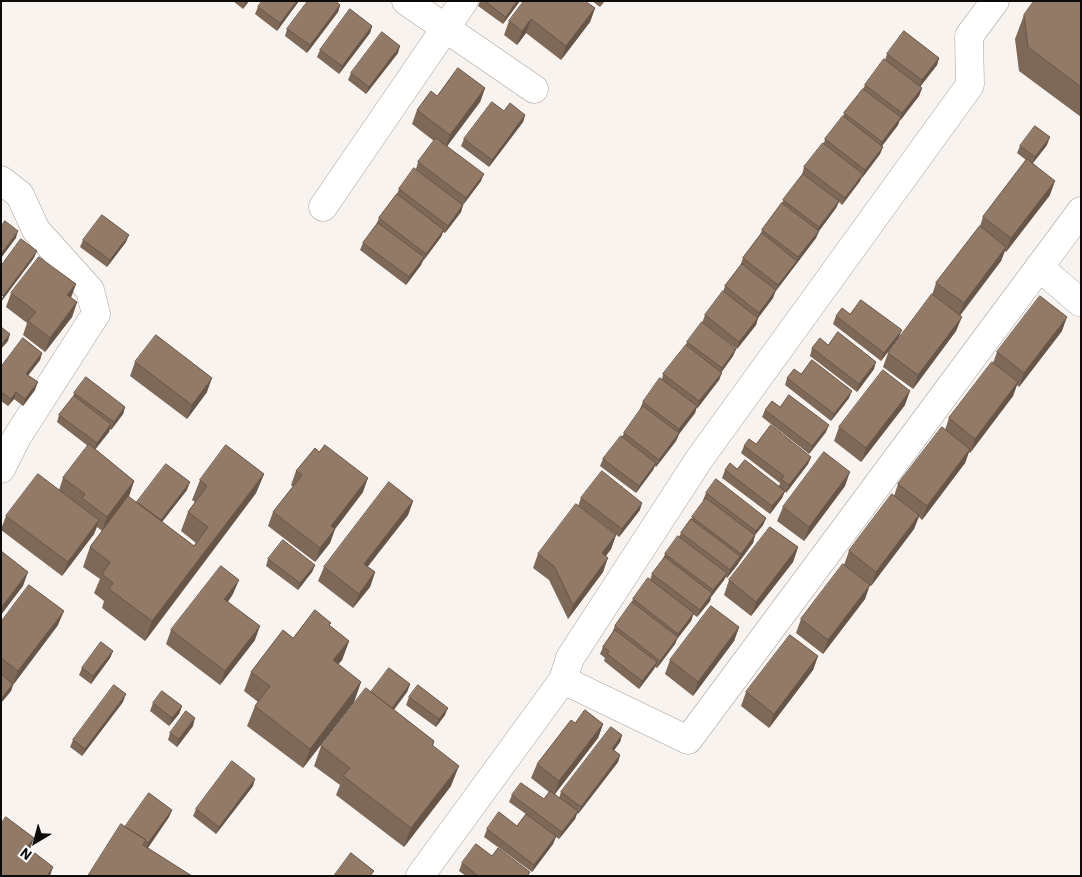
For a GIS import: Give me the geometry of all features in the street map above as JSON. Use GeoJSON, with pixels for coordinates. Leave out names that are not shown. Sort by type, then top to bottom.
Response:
{"type":"FeatureCollection","features":[{"type":"Feature","properties":{"kind":"street"},"geometry":{"type":"LineString","coordinates":[[406,1],[534,89]]}},
{"type":"Feature","properties":{"kind":"street"},"geometry":{"type":"LineString","coordinates":[[323,208],[464,1]]}},
{"type":"Feature","properties":{"kind":"street"},"geometry":{"type":"LineString","coordinates":[[420,876],[563,680],[570,658],[700,458],[970,85],[969,36],[995,1]]}},
{"type":"Feature","properties":{"kind":"street"},"geometry":{"type":"LineString","coordinates":[[1,180],[20,195],[36,230],[90,290],[96,314],[9,431],[1,469]]}},
{"type":"Feature","properties":{"kind":"street"},"geometry":{"type":"LineString","coordinates":[[563,680],[688,740],[1081,211]]}},
{"type":"Feature","properties":{"kind":"street"},"geometry":{"type":"LineString","coordinates":[[1039,267],[1080,302]]}},
{"type":"Feature","properties":{"kind":"building"},"geometry":{"type":"Polygon","coordinates":[[[262,1],[297,1],[280,23],[258,7],[262,1]]]}},
{"type":"Feature","properties":{"kind":"building"},"geometry":{"type":"Polygon","coordinates":[[[308,1],[336,1],[340,5],[310,45],[287,29],[308,1]]]}},
{"type":"Feature","properties":{"kind":"building"},"geometry":{"type":"Polygon","coordinates":[[[485,1],[517,1],[506,17],[485,1]]]}},
{"type":"Feature","properties":{"kind":"building"},"geometry":{"type":"Polygon","coordinates":[[[524,1],[585,1],[595,8],[566,46],[531,19],[522,31],[509,21],[524,1]]]}},
{"type":"Feature","properties":{"kind":"building"},"geometry":{"type":"Polygon","coordinates":[[[1034,1],[1081,1],[1081,87],[1028,47],[1024,15],[1034,1]]]}},
{"type":"Feature","properties":{"kind":"building"},"geometry":{"type":"Polygon","coordinates":[[[350,9],[372,26],[342,66],[320,50],[350,9]]]}},
{"type":"Feature","properties":{"kind":"building"},"geometry":{"type":"Polygon","coordinates":[[[904,31],[939,58],[922,80],[887,54],[904,31]]]}},
{"type":"Feature","properties":{"kind":"building"},"geometry":{"type":"Polygon","coordinates":[[[382,32],[400,46],[369,87],[351,73],[382,32]]]}},
{"type":"Feature","properties":{"kind":"building"},"geometry":{"type":"Polygon","coordinates":[[[884,59],[922,88],[902,113],[865,85],[884,59]]]}},
{"type":"Feature","properties":{"kind":"building"},"geometry":{"type":"Polygon","coordinates":[[[458,68],[485,88],[450,135],[417,110],[431,91],[437,96],[458,68]]]}},
{"type":"Feature","properties":{"kind":"building"},"geometry":{"type":"Polygon","coordinates":[[[863,89],[901,117],[882,142],[844,113],[863,89]]]}},
{"type":"Feature","properties":{"kind":"building"},"geometry":{"type":"Polygon","coordinates":[[[492,102],[504,111],[510,103],[525,115],[492,160],[464,139],[492,102]]]}},
{"type":"Feature","properties":{"kind":"building"},"geometry":{"type":"Polygon","coordinates":[[[843,116],[883,147],[865,170],[825,139],[843,116]]]}},
{"type":"Feature","properties":{"kind":"building"},"geometry":{"type":"Polygon","coordinates":[[[1035,126],[1050,137],[1035,157],[1020,146],[1035,126]]]}},
{"type":"Feature","properties":{"kind":"building"},"geometry":{"type":"Polygon","coordinates":[[[436,138],[484,174],[466,198],[418,162],[436,138]]]}},
{"type":"Feature","properties":{"kind":"building"},"geometry":{"type":"Polygon","coordinates":[[[823,143],[863,174],[845,198],[804,167],[823,143]]]}},
{"type":"Feature","properties":{"kind":"building"},"geometry":{"type":"Polygon","coordinates":[[[1027,159],[1055,181],[1011,238],[983,217],[1027,159]]]}},
{"type":"Feature","properties":{"kind":"building"},"geometry":{"type":"Polygon","coordinates":[[[414,168],[463,205],[448,226],[399,189],[414,168]]]}},
{"type":"Feature","properties":{"kind":"building"},"geometry":{"type":"Polygon","coordinates":[[[803,174],[839,201],[819,227],[783,200],[803,174]]]}},
{"type":"Feature","properties":{"kind":"building"},"geometry":{"type":"Polygon","coordinates":[[[397,194],[444,230],[426,254],[379,218],[397,194]]]}},
{"type":"Feature","properties":{"kind":"building"},"geometry":{"type":"Polygon","coordinates":[[[782,203],[819,231],[798,257],[762,230],[782,203]]]}},
{"type":"Feature","properties":{"kind":"building"},"geometry":{"type":"Polygon","coordinates":[[[102,215],[129,235],[110,260],[83,240],[102,215]]]}},
{"type":"Feature","properties":{"kind":"building"},"geometry":{"type":"Polygon","coordinates":[[[5,221],[18,231],[1,254],[1,227],[5,221]]]}},
{"type":"Feature","properties":{"kind":"building"},"geometry":{"type":"Polygon","coordinates":[[[378,223],[424,257],[409,277],[363,243],[378,223]]]}},
{"type":"Feature","properties":{"kind":"building"},"geometry":{"type":"Polygon","coordinates":[[[980,226],[1006,247],[964,303],[936,283],[980,226]]]}},
{"type":"Feature","properties":{"kind":"building"},"geometry":{"type":"Polygon","coordinates":[[[762,233],[797,261],[778,285],[743,258],[762,233]]]}},
{"type":"Feature","properties":{"kind":"building"},"geometry":{"type":"Polygon","coordinates":[[[21,239],[37,251],[3,296],[1,294],[1,266],[21,239]]]}},
{"type":"Feature","properties":{"kind":"building"},"geometry":{"type":"Polygon","coordinates":[[[39,257],[76,284],[67,295],[77,302],[50,338],[28,321],[36,312],[11,293],[39,257]]]}},
{"type":"Feature","properties":{"kind":"building"},"geometry":{"type":"Polygon","coordinates":[[[742,264],[776,290],[759,313],[725,286],[742,264]]]}},
{"type":"Feature","properties":{"kind":"building"},"geometry":{"type":"Polygon","coordinates":[[[723,291],[758,318],[739,342],[705,315],[723,291]]]}},
{"type":"Feature","properties":{"kind":"building"},"geometry":{"type":"Polygon","coordinates":[[[932,294],[962,317],[918,375],[888,353],[932,294]]]}},
{"type":"Feature","properties":{"kind":"building"},"geometry":{"type":"Polygon","coordinates":[[[1040,296],[1067,317],[1024,373],[997,352],[1040,296]]]}},
{"type":"Feature","properties":{"kind":"building"},"geometry":{"type":"Polygon","coordinates":[[[861,300],[902,330],[884,353],[836,316],[842,308],[850,314],[861,300]]]}},
{"type":"Feature","properties":{"kind":"building"},"geometry":{"type":"Polygon","coordinates":[[[702,322],[736,349],[722,368],[687,342],[702,322]]]}},
{"type":"Feature","properties":{"kind":"building"},"geometry":{"type":"Polygon","coordinates":[[[1,327],[10,334],[1,345],[1,327]]]}},
{"type":"Feature","properties":{"kind":"building"},"geometry":{"type":"Polygon","coordinates":[[[838,332],[876,362],[859,384],[812,348],[820,338],[828,345],[838,332]]]}},
{"type":"Feature","properties":{"kind":"building"},"geometry":{"type":"Polygon","coordinates":[[[156,335],[212,378],[192,405],[135,362],[156,335]]]}},
{"type":"Feature","properties":{"kind":"building"},"geometry":{"type":"Polygon","coordinates":[[[23,338],[42,353],[26,374],[38,382],[25,399],[16,392],[11,399],[1,392],[1,367],[23,338]]]}},
{"type":"Feature","properties":{"kind":"building"},"geometry":{"type":"Polygon","coordinates":[[[686,345],[722,373],[699,401],[663,374],[686,345]]]}},
{"type":"Feature","properties":{"kind":"building"},"geometry":{"type":"Polygon","coordinates":[[[812,360],[852,391],[834,414],[787,378],[794,369],[801,374],[812,360]]]}},
{"type":"Feature","properties":{"kind":"building"},"geometry":{"type":"Polygon","coordinates":[[[992,362],[1018,382],[975,439],[949,418],[992,362]]]}},
{"type":"Feature","properties":{"kind":"building"},"geometry":{"type":"Polygon","coordinates":[[[883,370],[910,391],[866,448],[839,427],[883,370]]]}},
{"type":"Feature","properties":{"kind":"building"},"geometry":{"type":"Polygon","coordinates":[[[86,377],[125,407],[114,422],[74,393],[86,377]]]}},
{"type":"Feature","properties":{"kind":"building"},"geometry":{"type":"Polygon","coordinates":[[[660,378],[697,406],[679,429],[643,402],[660,378]]]}},
{"type":"Feature","properties":{"kind":"building"},"geometry":{"type":"Polygon","coordinates":[[[789,395],[829,425],[812,446],[765,410],[772,401],[780,407],[789,395]]]}},
{"type":"Feature","properties":{"kind":"building"},"geometry":{"type":"Polygon","coordinates":[[[74,396],[111,424],[97,443],[59,415],[74,396]]]}},
{"type":"Feature","properties":{"kind":"building"},"geometry":{"type":"Polygon","coordinates":[[[643,406],[679,433],[659,460],[624,433],[643,406]]]}},
{"type":"Feature","properties":{"kind":"building"},"geometry":{"type":"Polygon","coordinates":[[[771,425],[811,457],[789,485],[781,479],[784,476],[744,446],[749,439],[756,444],[771,425]]]}},
{"type":"Feature","properties":{"kind":"building"},"geometry":{"type":"Polygon","coordinates":[[[942,427],[970,449],[927,506],[898,484],[942,427]]]}},
{"type":"Feature","properties":{"kind":"building"},"geometry":{"type":"Polygon","coordinates":[[[621,436],[656,463],[639,486],[603,459],[621,436]]]}},
{"type":"Feature","properties":{"kind":"building"},"geometry":{"type":"Polygon","coordinates":[[[89,444],[134,481],[107,517],[82,498],[85,494],[63,478],[89,444]]]}},
{"type":"Feature","properties":{"kind":"building"},"geometry":{"type":"Polygon","coordinates":[[[226,445],[264,474],[152,621],[109,589],[113,583],[102,574],[110,562],[90,547],[128,496],[194,546],[208,527],[188,512],[207,486],[200,480],[226,445]]]}},
{"type":"Feature","properties":{"kind":"building"},"geometry":{"type":"Polygon","coordinates":[[[325,445],[368,478],[331,526],[335,529],[320,548],[273,512],[302,475],[296,471],[315,448],[319,452],[325,445]]]}},
{"type":"Feature","properties":{"kind":"building"},"geometry":{"type":"Polygon","coordinates":[[[824,452],[850,472],[809,527],[783,507],[824,452]]]}},
{"type":"Feature","properties":{"kind":"building"},"geometry":{"type":"Polygon","coordinates":[[[745,460],[785,491],[772,506],[725,470],[730,463],[737,469],[745,460]]]}},
{"type":"Feature","properties":{"kind":"building"},"geometry":{"type":"Polygon","coordinates":[[[166,464],[190,482],[161,520],[137,502],[166,464]]]}},
{"type":"Feature","properties":{"kind":"building"},"geometry":{"type":"Polygon","coordinates":[[[602,471],[642,503],[622,529],[581,498],[602,471]]]}},
{"type":"Feature","properties":{"kind":"building"},"geometry":{"type":"Polygon","coordinates":[[[38,474],[99,520],[68,562],[6,516],[38,474]]]}},
{"type":"Feature","properties":{"kind":"building"},"geometry":{"type":"Polygon","coordinates":[[[716,479],[766,518],[756,531],[706,493],[716,479]]]}},
{"type":"Feature","properties":{"kind":"building"},"geometry":{"type":"Polygon","coordinates":[[[389,482],[413,501],[364,564],[375,572],[359,594],[324,567],[389,482]]]}},
{"type":"Feature","properties":{"kind":"building"},"geometry":{"type":"Polygon","coordinates":[[[892,494],[919,515],[876,572],[849,551],[892,494]]]}},
{"type":"Feature","properties":{"kind":"building"},"geometry":{"type":"Polygon","coordinates":[[[706,498],[755,535],[741,554],[692,517],[706,498]]]}},
{"type":"Feature","properties":{"kind":"building"},"geometry":{"type":"Polygon","coordinates":[[[576,504],[616,535],[602,553],[608,558],[573,605],[554,566],[538,554],[576,504]]]}},
{"type":"Feature","properties":{"kind":"building"},"geometry":{"type":"Polygon","coordinates":[[[691,519],[740,556],[730,570],[681,533],[691,519]]]}},
{"type":"Feature","properties":{"kind":"building"},"geometry":{"type":"Polygon","coordinates":[[[770,527],[798,547],[756,602],[729,580],[770,527]]]}},
{"type":"Feature","properties":{"kind":"building"},"geometry":{"type":"Polygon","coordinates":[[[678,536],[727,573],[713,590],[665,554],[678,536]]]}},
{"type":"Feature","properties":{"kind":"building"},"geometry":{"type":"Polygon","coordinates":[[[283,540],[315,565],[300,583],[268,559],[283,540]]]}},
{"type":"Feature","properties":{"kind":"building"},"geometry":{"type":"Polygon","coordinates":[[[1,551],[28,572],[1,608],[1,551]]]}},
{"type":"Feature","properties":{"kind":"building"},"geometry":{"type":"Polygon","coordinates":[[[665,557],[712,593],[700,610],[652,574],[665,557]]]}},
{"type":"Feature","properties":{"kind":"building"},"geometry":{"type":"Polygon","coordinates":[[[843,564],[870,585],[828,640],[801,619],[843,564]]]}},
{"type":"Feature","properties":{"kind":"building"},"geometry":{"type":"Polygon","coordinates":[[[221,566],[239,580],[224,599],[260,626],[225,671],[171,630],[221,566]]]}},
{"type":"Feature","properties":{"kind":"building"},"geometry":{"type":"Polygon","coordinates":[[[648,578],[694,613],[678,634],[633,599],[648,578]]]}},
{"type":"Feature","properties":{"kind":"building"},"geometry":{"type":"Polygon","coordinates":[[[29,585],[64,611],[18,671],[1,658],[1,622],[29,585]]]}},
{"type":"Feature","properties":{"kind":"building"},"geometry":{"type":"Polygon","coordinates":[[[632,602],[678,637],[660,661],[615,626],[632,602]]]}},
{"type":"Feature","properties":{"kind":"building"},"geometry":{"type":"Polygon","coordinates":[[[711,606],[739,627],[698,682],[670,660],[711,606]]]}},
{"type":"Feature","properties":{"kind":"building"},"geometry":{"type":"Polygon","coordinates":[[[315,610],[331,623],[329,625],[349,641],[333,660],[361,682],[310,749],[255,706],[270,686],[251,672],[283,630],[293,638],[315,610]]]}},
{"type":"Feature","properties":{"kind":"building"},"geometry":{"type":"Polygon","coordinates":[[[615,630],[657,662],[642,681],[607,654],[609,651],[603,647],[615,630]]]}},
{"type":"Feature","properties":{"kind":"building"},"geometry":{"type":"Polygon","coordinates":[[[790,635],[818,656],[774,714],[746,692],[790,635]]]}},
{"type":"Feature","properties":{"kind":"building"},"geometry":{"type":"Polygon","coordinates":[[[101,642],[113,651],[93,676],[82,668],[101,642]]]}},
{"type":"Feature","properties":{"kind":"building"},"geometry":{"type":"Polygon","coordinates":[[[389,668],[410,684],[392,708],[371,692],[389,668]]]}},
{"type":"Feature","properties":{"kind":"building"},"geometry":{"type":"Polygon","coordinates":[[[1,674],[13,684],[1,699],[1,674]]]}},
{"type":"Feature","properties":{"kind":"building"},"geometry":{"type":"Polygon","coordinates":[[[114,685],[126,694],[85,749],[73,740],[114,685]]]}},
{"type":"Feature","properties":{"kind":"building"},"geometry":{"type":"Polygon","coordinates":[[[418,685],[448,708],[439,719],[409,697],[418,685]]]}},
{"type":"Feature","properties":{"kind":"building"},"geometry":{"type":"Polygon","coordinates":[[[366,688],[434,741],[432,745],[459,766],[411,828],[343,776],[350,768],[321,746],[366,688]]]}},
{"type":"Feature","properties":{"kind":"building"},"geometry":{"type":"Polygon","coordinates":[[[162,691],[182,706],[172,718],[153,703],[162,691]]]}},
{"type":"Feature","properties":{"kind":"building"},"geometry":{"type":"Polygon","coordinates":[[[585,710],[603,724],[559,781],[537,764],[571,720],[575,723],[585,710]]]}},
{"type":"Feature","properties":{"kind":"building"},"geometry":{"type":"Polygon","coordinates":[[[186,711],[195,718],[179,739],[170,733],[186,711]]]}},
{"type":"Feature","properties":{"kind":"building"},"geometry":{"type":"Polygon","coordinates":[[[611,727],[622,735],[612,749],[620,755],[581,807],[561,792],[611,727]]]}},
{"type":"Feature","properties":{"kind":"building"},"geometry":{"type":"Polygon","coordinates":[[[232,761],[255,779],[219,827],[196,809],[232,761]]]}},
{"type":"Feature","properties":{"kind":"building"},"geometry":{"type":"Polygon","coordinates":[[[521,783],[544,799],[550,791],[578,811],[562,832],[512,795],[521,783]]]}},
{"type":"Feature","properties":{"kind":"building"},"geometry":{"type":"Polygon","coordinates":[[[149,793],[172,810],[148,843],[125,827],[149,793]]]}},
{"type":"Feature","properties":{"kind":"building"},"geometry":{"type":"Polygon","coordinates":[[[499,812],[517,826],[526,814],[556,836],[534,865],[487,829],[499,812]]]}},
{"type":"Feature","properties":{"kind":"building"},"geometry":{"type":"Polygon","coordinates":[[[6,817],[34,838],[27,847],[53,867],[47,876],[1,876],[1,824],[6,817]]]}},
{"type":"Feature","properties":{"kind":"building"},"geometry":{"type":"Polygon","coordinates":[[[121,824],[146,840],[143,845],[192,876],[88,876],[121,824]]]}},
{"type":"Feature","properties":{"kind":"building"},"geometry":{"type":"Polygon","coordinates":[[[476,844],[492,856],[498,848],[530,872],[527,876],[478,876],[462,863],[476,844]]]}},
{"type":"Feature","properties":{"kind":"building"},"geometry":{"type":"Polygon","coordinates":[[[351,853],[374,871],[370,876],[334,876],[351,853]]]}}]}
